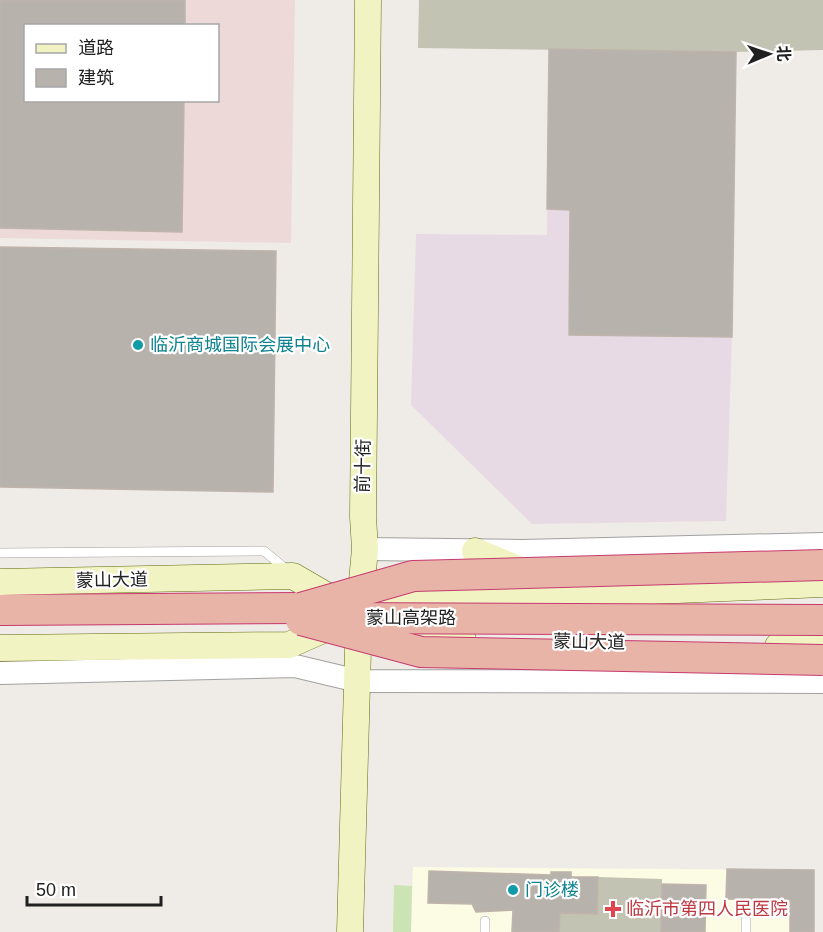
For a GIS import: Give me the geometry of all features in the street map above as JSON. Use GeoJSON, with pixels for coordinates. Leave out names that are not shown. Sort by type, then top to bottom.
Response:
{"type":"FeatureCollection","features":[{"type":"Feature","properties":{"kind":"highway"},"geometry":{"type":"LineString","coordinates":[[301,614],[413,576],[823,565]]}},
{"type":"Feature","properties":{"kind":"highway","name":"蒙山高架路"},"geometry":{"type":"LineString","coordinates":[[0,622],[823,601]]}},
{"type":"Feature","properties":{"kind":"highway","name":"蒙山高架路"},"geometry":{"type":"LineString","coordinates":[[0,610],[823,620]]}},
{"type":"Feature","properties":{"kind":"highway"},"geometry":{"type":"LineString","coordinates":[[301,614],[421,652],[823,660]]}},
{"type":"Feature","properties":{"kind":"main road","name":"前十街"},"geometry":{"type":"LineString","coordinates":[[350,932],[359,614],[365,549],[363,517],[368,0]]}},
{"type":"Feature","properties":{"kind":"main road"},"geometry":{"type":"LineString","coordinates":[[475,551],[578,594]]}},
{"type":"Feature","properties":{"kind":"main road","name":"蒙山大道"},"geometry":{"type":"LineString","coordinates":[[0,582],[293,576],[359,614],[436,639],[823,645]]}},
{"type":"Feature","properties":{"kind":"main road"},"geometry":{"type":"LineString","coordinates":[[0,648],[289,645],[359,614],[432,591],[578,594],[823,584]]}},
{"type":"Feature","properties":{"kind":"street"},"geometry":{"type":"LineString","coordinates":[[365,549],[475,551],[823,544]]}},
{"type":"Feature","properties":{"kind":"street"},"geometry":{"type":"LineString","coordinates":[[0,673],[295,666],[358,681],[823,682]]}},
{"type":"Feature","properties":{"kind":"lane"},"geometry":{"type":"LineString","coordinates":[[0,553],[264,551],[293,576]]}},
{"type":"Feature","properties":{"kind":"lane"},"geometry":{"type":"LineString","coordinates":[[746,910],[746,932]]}},
{"type":"Feature","properties":{"kind":"lane"},"geometry":{"type":"LineString","coordinates":[[485,921],[485,932]]}},
{"type":"Feature","properties":{"kind":"shaded area"},"geometry":{"type":"Polygon","coordinates":[[[0,0],[295,0],[291,243],[0,238],[0,0]]]}},
{"type":"Feature","properties":{"kind":"shaded area"},"geometry":{"type":"Polygon","coordinates":[[[419,0],[823,0],[823,50],[736,52],[418,48],[419,0]]]}},
{"type":"Feature","properties":{"kind":"shaded area"},"geometry":{"type":"Polygon","coordinates":[[[549,49],[732,337],[726,521],[532,524],[411,405],[416,234],[547,235],[549,49]]]}},
{"type":"Feature","properties":{"kind":"shaded area","name":"临沂市第四人民医院"},"geometry":{"type":"Polygon","coordinates":[[[413,867],[814,870],[814,932],[411,932],[413,867]]]}},
{"type":"Feature","properties":{"kind":"shaded area"},"geometry":{"type":"Polygon","coordinates":[[[598,877],[662,879],[661,932],[559,932],[560,913],[597,914],[598,877]]]}},
{"type":"Feature","properties":{"kind":"green space"},"geometry":{"type":"Polygon","coordinates":[[[394,885],[412,886],[411,932],[393,932],[394,885]]]}},
{"type":"Feature","properties":{"kind":"building"},"geometry":{"type":"Polygon","coordinates":[[[0,0],[185,0],[185,24],[24,24],[24,102],[184,102],[182,232],[0,228],[0,0]]]}},
{"type":"Feature","properties":{"kind":"building"},"geometry":{"type":"Polygon","coordinates":[[[549,49],[736,52],[732,337],[569,335],[570,210],[547,209],[549,49]]]}},
{"type":"Feature","properties":{"kind":"building","name":"临沂商城国际会展中心"},"geometry":{"type":"Polygon","coordinates":[[[0,247],[276,251],[273,492],[0,487],[0,247]]]}},
{"type":"Feature","properties":{"kind":"building"},"geometry":{"type":"Polygon","coordinates":[[[727,869],[814,870],[814,932],[790,932],[790,900],[726,899],[727,869]]]}},
{"type":"Feature","properties":{"kind":"building","name":"门诊楼"},"geometry":{"type":"Polygon","coordinates":[[[429,871],[551,875],[551,872],[571,872],[571,877],[598,877],[597,914],[560,913],[559,932],[512,932],[513,910],[476,912],[472,904],[428,903],[429,871]]]}},
{"type":"Feature","properties":{"kind":"building"},"geometry":{"type":"Polygon","coordinates":[[[662,884],[706,885],[705,932],[661,932],[662,884]]]}},
{"type":"Feature","properties":{"kind":"place","name":"临沂商城国际会展中心"},"geometry":{"type":"Point","coordinates":[138,345]}},
{"type":"Feature","properties":{"kind":"place","name":"门诊楼"},"geometry":{"type":"Point","coordinates":[513,890]}},
{"type":"Feature","properties":{"kind":"place","name":"临沂市第四人民医院"},"geometry":{"type":"Point","coordinates":[613,909]}}]}
